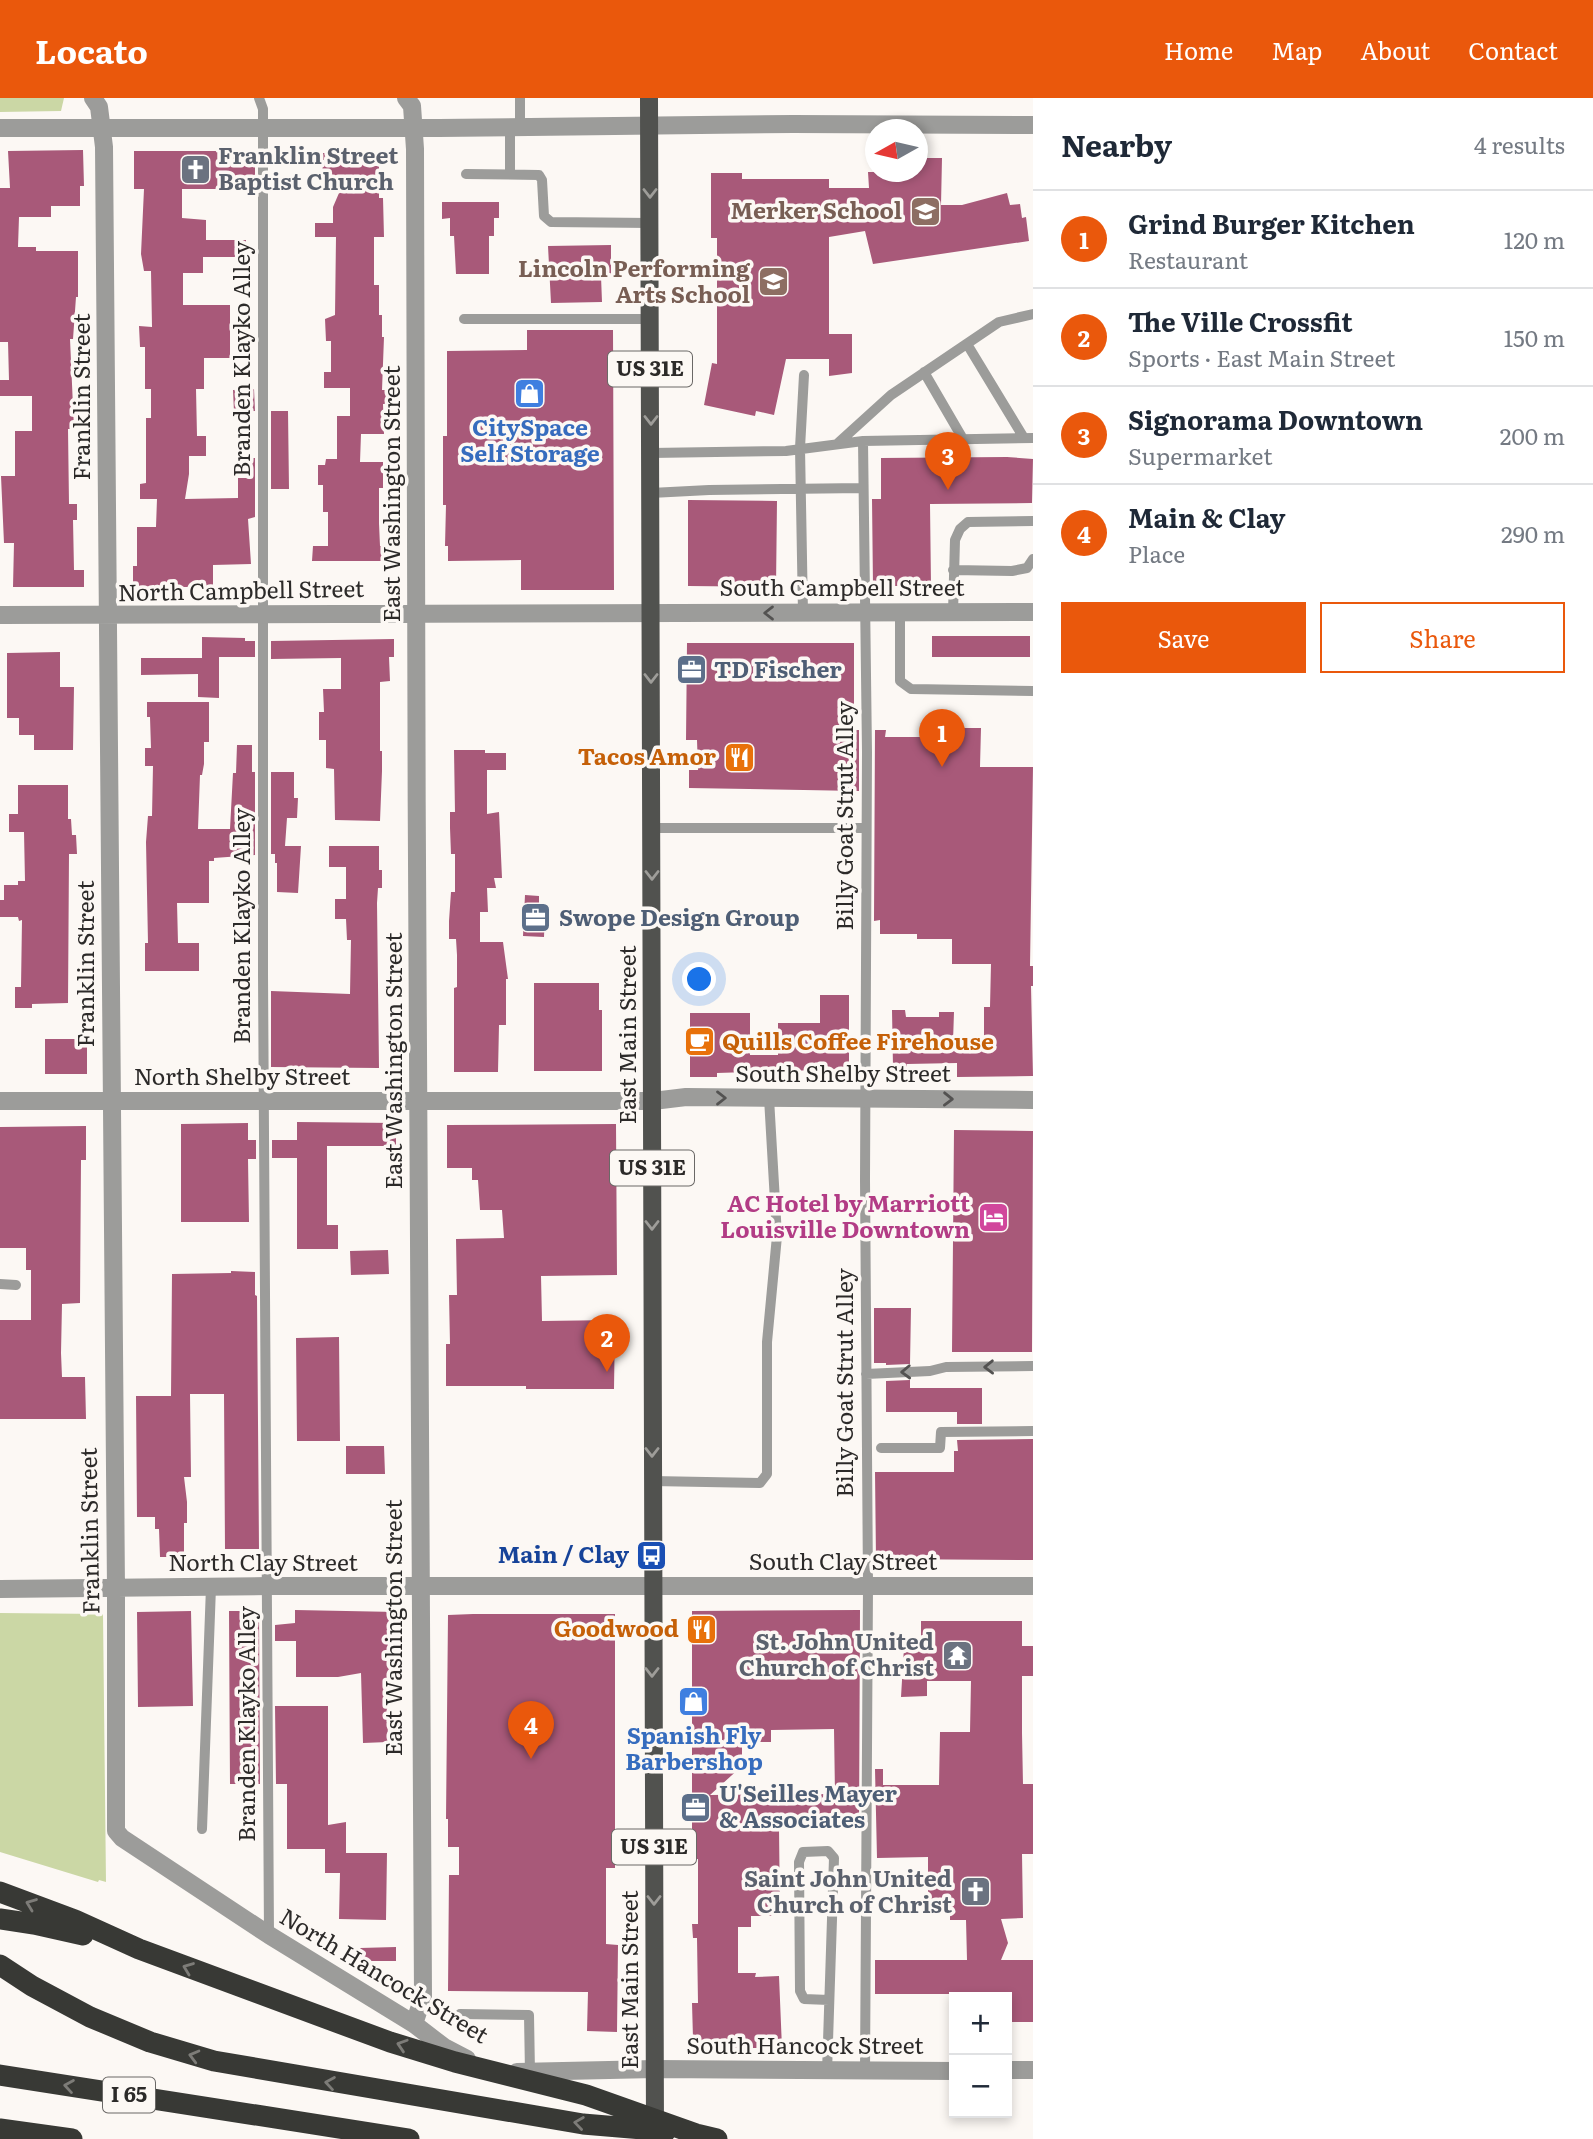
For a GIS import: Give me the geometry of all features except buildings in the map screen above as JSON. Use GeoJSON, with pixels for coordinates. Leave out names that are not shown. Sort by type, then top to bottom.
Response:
{"type":"FeatureCollection","features":[{"type":"Feature","properties":{"kind":"highway"},"geometry":{"type":"LineString","coordinates":[[0,1892],[75,1920],[139,1949],[390,2042],[455,2062],[586,2095],[717,2139]]}},
{"type":"Feature","properties":{"kind":"highway"},"geometry":{"type":"LineString","coordinates":[[0,1919],[34,1924],[139,1949]]}},
{"type":"Feature","properties":{"kind":"highway"},"geometry":{"type":"LineString","coordinates":[[0,1965],[60,2002],[130,2034],[183,2053],[261,2071],[583,2124],[696,2134]]}},
{"type":"Feature","properties":{"kind":"highway","name":"I 65"},"geometry":{"type":"LineString","coordinates":[[0,2075],[409,2139]]}},
{"type":"Feature","properties":{"kind":"highway"},"geometry":{"type":"LineString","coordinates":[[4,2130],[72,2139]]}},
{"type":"Feature","properties":{"kind":"main road","name":"East Main Street"},"geometry":{"type":"LineString","coordinates":[[649,98],[655,2139]]}},
{"type":"Feature","properties":{"kind":"street","name":"Franklin Street"},"geometry":{"type":"LineString","coordinates":[[93,98],[99,107],[104,147],[116,1831]]}},
{"type":"Feature","properties":{"kind":"street","name":"East Washington Street"},"geometry":{"type":"LineString","coordinates":[[406,98],[412,106],[414,127],[418,1586],[423,1997],[414,2024]]}},
{"type":"Feature","properties":{"kind":"street"},"geometry":{"type":"LineString","coordinates":[[0,128],[1033,125]]}},
{"type":"Feature","properties":{"kind":"street","name":"South Campbell Street"},"geometry":{"type":"LineString","coordinates":[[651,613],[1033,612]]}},
{"type":"Feature","properties":{"kind":"street","name":"North Campbell Street"},"geometry":{"type":"LineString","coordinates":[[0,615],[108,617],[651,613]]}},
{"type":"Feature","properties":{"kind":"street","name":"South Shelby Street"},"geometry":{"type":"LineString","coordinates":[[653,1101],[686,1097],[1033,1100]]}},
{"type":"Feature","properties":{"kind":"street","name":"North Shelby Street"},"geometry":{"type":"LineString","coordinates":[[0,1101],[653,1101]]}},
{"type":"Feature","properties":{"kind":"street","name":"North Clay Street"},"geometry":{"type":"LineString","coordinates":[[0,1589],[268,1586],[652,1587]]}},
{"type":"Feature","properties":{"kind":"street","name":"South Clay Street"},"geometry":{"type":"LineString","coordinates":[[652,1587],[1033,1586]]}},
{"type":"Feature","properties":{"kind":"street","name":"North Hancock Street"},"geometry":{"type":"LineString","coordinates":[[116,1831],[122,1838],[269,1935],[414,2024],[444,2047],[470,2060],[498,2070],[530,2073],[655,2069]]}},
{"type":"Feature","properties":{"kind":"street","name":"South Hancock Street"},"geometry":{"type":"LineString","coordinates":[[655,2069],[949,2071]]}},
{"type":"Feature","properties":{"kind":"street"},"geometry":{"type":"LineString","coordinates":[[1012,2070],[1033,2070]]}},
{"type":"Feature","properties":{"kind":"lane","name":"Branden Klayko Alley"},"geometry":{"type":"LineString","coordinates":[[259,98],[263,109],[262,614],[269,1935]]}},
{"type":"Feature","properties":{"kind":"lane"},"geometry":{"type":"LineString","coordinates":[[510,174],[520,98]]}},
{"type":"Feature","properties":{"kind":"lane"},"geometry":{"type":"LineString","coordinates":[[466,174],[539,176],[542,180],[544,216],[551,222],[650,223]]}},
{"type":"Feature","properties":{"kind":"lane"},"geometry":{"type":"LineString","coordinates":[[837,444],[891,395],[999,322],[1033,314]]}},
{"type":"Feature","properties":{"kind":"lane"},"geometry":{"type":"LineString","coordinates":[[464,320],[650,319]]}},
{"type":"Feature","properties":{"kind":"lane"},"geometry":{"type":"LineString","coordinates":[[967,344],[1029,438]]}},
{"type":"Feature","properties":{"kind":"lane"},"geometry":{"type":"LineString","coordinates":[[924,372],[963,439]]}},
{"type":"Feature","properties":{"kind":"lane"},"geometry":{"type":"LineString","coordinates":[[803,613],[800,448],[804,375]]}},
{"type":"Feature","properties":{"kind":"lane"},"geometry":{"type":"LineString","coordinates":[[651,453],[786,451],[863,441],[1029,438]]}},
{"type":"Feature","properties":{"kind":"lane","name":"Billy Goat Strut Alley"},"geometry":{"type":"LineString","coordinates":[[863,441],[867,752],[868,1587],[865,2072]]}},
{"type":"Feature","properties":{"kind":"lane"},"geometry":{"type":"LineString","coordinates":[[651,493],[863,488]]}},
{"type":"Feature","properties":{"kind":"lane"},"geometry":{"type":"LineString","coordinates":[[953,612],[955,540],[960,529],[968,522],[1033,521]]}},
{"type":"Feature","properties":{"kind":"lane"},"geometry":{"type":"LineString","coordinates":[[954,570],[1012,571],[1027,568],[1033,559]]}},
{"type":"Feature","properties":{"kind":"lane"},"geometry":{"type":"LineString","coordinates":[[900,613],[901,681],[911,689],[1033,691]]}},
{"type":"Feature","properties":{"kind":"lane"},"geometry":{"type":"LineString","coordinates":[[652,828],[865,828]]}},
{"type":"Feature","properties":{"kind":"lane"},"geometry":{"type":"LineString","coordinates":[[652,1481],[760,1483],[767,1474],[767,1342],[777,1236],[769,1098]]}},
{"type":"Feature","properties":{"kind":"lane"},"geometry":{"type":"LineString","coordinates":[[0,1284],[16,1284]]}},
{"type":"Feature","properties":{"kind":"lane"},"geometry":{"type":"LineString","coordinates":[[866,1374],[930,1371],[946,1367],[1033,1366]]}},
{"type":"Feature","properties":{"kind":"lane"},"geometry":{"type":"LineString","coordinates":[[881,1448],[940,1448],[941,1432],[1033,1431]]}},
{"type":"Feature","properties":{"kind":"lane"},"geometry":{"type":"LineString","coordinates":[[202,1829],[211,1587]]}},
{"type":"Feature","properties":{"kind":"lane"},"geometry":{"type":"LineString","coordinates":[[827,2072],[834,1858],[828,1851],[803,1852],[799,1861],[800,1992],[804,1998],[829,2000]]}},
{"type":"Feature","properties":{"kind":"lane"},"geometry":{"type":"LineString","coordinates":[[460,2014],[530,2015],[530,2073]]}},
{"type":"Feature","properties":{"kind":"green space"},"geometry":{"type":"Polygon","coordinates":[[[0,98],[64,98],[61,111],[0,112],[0,98]]]}},
{"type":"Feature","properties":{"kind":"green space"},"geometry":{"type":"Polygon","coordinates":[[[0,1613],[103,1614],[106,1882],[98,1882],[0,1852],[0,1613]]]}},
{"type":"Feature","properties":{"kind":"place","name":"Franklin Street Baptist Church"},"geometry":{"type":"Point","coordinates":[195,169]}},
{"type":"Feature","properties":{"kind":"place","name":"Merker School"},"geometry":{"type":"Point","coordinates":[925,211]}},
{"type":"Feature","properties":{"kind":"place","name":"Lincoln Performing Arts School"},"geometry":{"type":"Point","coordinates":[773,282]}},
{"type":"Feature","properties":{"kind":"place","name":"CitySpace Self Storage"},"geometry":{"type":"Point","coordinates":[530,394]}},
{"type":"Feature","properties":{"kind":"place","name":"Signorama Downtown"},"geometry":{"type":"Point","coordinates":[948,490]}},
{"type":"Feature","properties":{"kind":"place","name":"TD Fischer"},"geometry":{"type":"Point","coordinates":[691,670]}},
{"type":"Feature","properties":{"kind":"place","name":"Tacos Amor"},"geometry":{"type":"Point","coordinates":[739,757]}},
{"type":"Feature","properties":{"kind":"place","name":"Grind Burger Kitchen"},"geometry":{"type":"Point","coordinates":[942,767]}},
{"type":"Feature","properties":{"kind":"place","name":"Swope Design Group"},"geometry":{"type":"Point","coordinates":[536,918]}},
{"type":"Feature","properties":{"kind":"place","name":"Quills Coffee Firehouse"},"geometry":{"type":"Point","coordinates":[699,1042]}},
{"type":"Feature","properties":{"kind":"place","name":"AC Hotel by Marriott Louisville Downtown"},"geometry":{"type":"Point","coordinates":[993,1217]}},
{"type":"Feature","properties":{"kind":"place","name":"The Ville Crossfit"},"geometry":{"type":"Point","coordinates":[607,1372]}},
{"type":"Feature","properties":{"kind":"place","name":"Main / Clay"},"geometry":{"type":"Point","coordinates":[652,1555]}},
{"type":"Feature","properties":{"kind":"place","name":"Goodwood"},"geometry":{"type":"Point","coordinates":[702,1629]}},
{"type":"Feature","properties":{"kind":"place","name":"St. John United Church of Christ"},"geometry":{"type":"Point","coordinates":[957,1655]}},
{"type":"Feature","properties":{"kind":"place","name":"Spanish Fly Barbershop"},"geometry":{"type":"Point","coordinates":[694,1702]}},
{"type":"Feature","properties":{"kind":"place","name":"Main & Clay"},"geometry":{"type":"Point","coordinates":[531,1759]}},
{"type":"Feature","properties":{"kind":"place","name":"U'Seilles Mayer & Associates"},"geometry":{"type":"Point","coordinates":[696,1807]}},
{"type":"Feature","properties":{"kind":"place","name":"Saint John United Church of Christ"},"geometry":{"type":"Point","coordinates":[975,1892]}}]}
